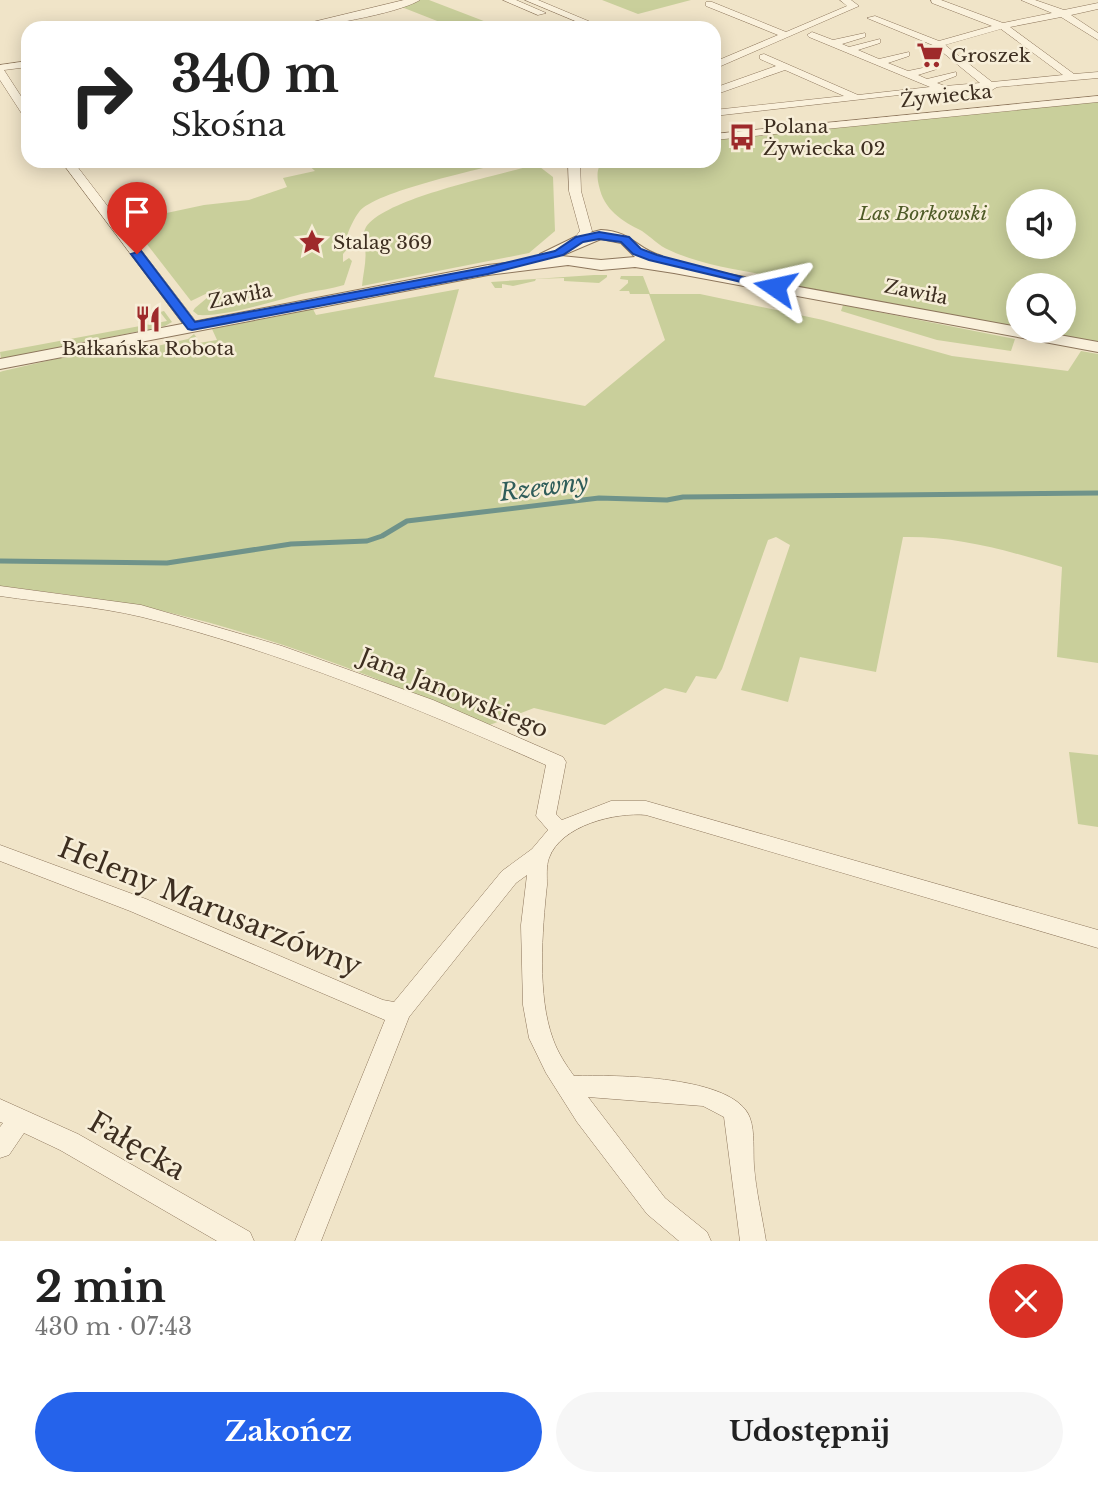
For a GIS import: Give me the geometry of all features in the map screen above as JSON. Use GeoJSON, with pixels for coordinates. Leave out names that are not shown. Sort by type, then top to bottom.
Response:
{"type":"FeatureCollection","features":[{"type":"Feature","properties":{"kind":"street"},"geometry":{"type":"LineString","coordinates":[[350,21],[415,0]]}},
{"type":"Feature","properties":{"kind":"street"},"geometry":{"type":"LineString","coordinates":[[508,0],[557,21]]}},
{"type":"Feature","properties":{"kind":"street"},"geometry":{"type":"LineString","coordinates":[[535,2],[551,0]]}},
{"type":"Feature","properties":{"kind":"street"},"geometry":{"type":"LineString","coordinates":[[721,62],[855,6],[845,0]]}},
{"type":"Feature","properties":{"kind":"street"},"geometry":{"type":"LineString","coordinates":[[1026,0],[1062,13],[1098,37]]}},
{"type":"Feature","properties":{"kind":"street"},"geometry":{"type":"LineString","coordinates":[[935,1],[1002,26],[1073,78]]}},
{"type":"Feature","properties":{"kind":"street"},"geometry":{"type":"LineString","coordinates":[[535,2],[582,21]]}},
{"type":"Feature","properties":{"kind":"street"},"geometry":{"type":"LineString","coordinates":[[709,4],[786,35]]}},
{"type":"Feature","properties":{"kind":"street"},"geometry":{"type":"LineString","coordinates":[[938,44],[1002,26],[1098,6]]}},
{"type":"Feature","properties":{"kind":"street"},"geometry":{"type":"LineString","coordinates":[[872,18],[938,44],[1016,107]]}},
{"type":"Feature","properties":{"kind":"street"},"geometry":{"type":"LineString","coordinates":[[812,35],[943,89]]}},
{"type":"Feature","properties":{"kind":"street"},"geometry":{"type":"LineString","coordinates":[[832,43],[862,35]]}},
{"type":"Feature","properties":{"kind":"street"},"geometry":{"type":"LineString","coordinates":[[849,50],[877,41]]}},
{"type":"Feature","properties":{"kind":"street"},"geometry":{"type":"LineString","coordinates":[[764,57],[858,98],[882,120]]}},
{"type":"Feature","properties":{"kind":"street"},"geometry":{"type":"LineString","coordinates":[[885,65],[910,57]]}},
{"type":"Feature","properties":{"kind":"street"},"geometry":{"type":"LineString","coordinates":[[21,66],[0,70],[21,104]]}},
{"type":"Feature","properties":{"kind":"street"},"geometry":{"type":"LineString","coordinates":[[721,89],[786,66]]}},
{"type":"Feature","properties":{"kind":"street"},"geometry":{"type":"LineString","coordinates":[[909,74],[933,67]]}},
{"type":"Feature","properties":{"kind":"street"},"geometry":{"type":"LineString","coordinates":[[928,82],[952,74]]}},
{"type":"Feature","properties":{"kind":"street"},"geometry":{"type":"LineString","coordinates":[[721,112],[1098,75]]}},
{"type":"Feature","properties":{"kind":"street","name":"Żywiecka"},"geometry":{"type":"LineString","coordinates":[[721,136],[1098,99]]}},
{"type":"Feature","properties":{"kind":"street"},"geometry":{"type":"LineString","coordinates":[[71,168],[192,326]]}},
{"type":"Feature","properties":{"kind":"street"},"geometry":{"type":"LineString","coordinates":[[574,168],[574,181],[586,231],[570,249],[573,256],[585,262]]}},
{"type":"Feature","properties":{"kind":"street"},"geometry":{"type":"LineString","coordinates":[[579,201],[601,230],[613,236]]}},
{"type":"Feature","properties":{"kind":"street","name":"Zawiła"},"geometry":{"type":"LineString","coordinates":[[0,364],[488,270],[559,253],[575,242],[592,236],[613,236],[630,242],[642,254],[727,277]]}},
{"type":"Feature","properties":{"kind":"street"},"geometry":{"type":"LineString","coordinates":[[621,262],[633,255],[635,248]]}},
{"type":"Feature","properties":{"kind":"street","name":"Zawiła"},"geometry":{"type":"LineString","coordinates":[[488,270],[561,261],[601,265],[640,262],[1098,347]]}},
{"type":"Feature","properties":{"kind":"street","name":"Jana Janowskiego"},"geometry":{"type":"LineString","coordinates":[[0,591],[141,611],[276,650],[426,705],[556,762],[546,816],[560,830]]}},
{"type":"Feature","properties":{"kind":"street"},"geometry":{"type":"LineString","coordinates":[[308,1241],[399,1013],[509,877],[539,855],[560,830],[604,808],[623,805],[646,808],[1098,939]]}},
{"type":"Feature","properties":{"kind":"street","name":"Heleny Marusarzówny"},"geometry":{"type":"LineString","coordinates":[[0,853],[138,905],[380,1009],[399,1013]]}},
{"type":"Feature","properties":{"kind":"street"},"geometry":{"type":"LineString","coordinates":[[539,855],[532,925],[534,1005],[541,1038],[554,1066],[656,1206],[681,1230],[698,1241]]}},
{"type":"Feature","properties":{"kind":"street"},"geometry":{"type":"LineString","coordinates":[[569,1087],[602,1086],[706,1096],[722,1101],[733,1109],[739,1120],[741,1169],[753,1241]]}},
{"type":"Feature","properties":{"kind":"street"},"geometry":{"type":"LineString","coordinates":[[0,1147],[10,1115]]}},
{"type":"Feature","properties":{"kind":"street","name":"Fałęcka"},"geometry":{"type":"LineString","coordinates":[[10,1115],[69,1142],[241,1241]]}},
{"type":"Feature","properties":{"kind":"green space"},"geometry":{"type":"Polygon","coordinates":[[[418,0],[429,0],[484,21],[437,21],[399,6],[418,0]]]}},
{"type":"Feature","properties":{"kind":"green space"},"geometry":{"type":"Polygon","coordinates":[[[602,0],[691,0],[638,14],[602,0]]]}},
{"type":"Feature","properties":{"kind":"green space","name":"Las Borkowski"},"geometry":{"type":"Polygon","coordinates":[[[1098,101],[1098,343],[1076,339],[1076,273],[1006,273],[1006,326],[776,284],[779,278],[695,260],[662,246],[621,219],[605,202],[598,183],[599,168],[721,168],[721,138],[1098,101]]]}},
{"type":"Feature","properties":{"kind":"green space"},"geometry":{"type":"Polygon","coordinates":[[[312,168],[482,168],[385,196],[359,212],[346,240],[340,242],[348,248],[343,254],[343,262],[349,258],[352,261],[344,285],[210,315],[198,315],[193,311],[220,287],[191,301],[129,221],[204,205],[249,200],[287,187],[283,178],[315,171],[312,168]]]}},
{"type":"Feature","properties":{"kind":"green space"},"geometry":{"type":"Polygon","coordinates":[[[521,168],[541,168],[553,177],[555,231],[529,253],[362,286],[366,227],[378,216],[396,206],[521,168]]]}},
{"type":"Feature","properties":{"kind":"green space"},"geometry":{"type":"Polygon","coordinates":[[[594,275],[607,277],[599,283],[564,281],[564,278],[536,279],[513,286],[502,284],[502,288],[495,288],[491,282],[594,275]]]}},
{"type":"Feature","properties":{"kind":"green space"},"geometry":{"type":"Polygon","coordinates":[[[621,276],[643,276],[650,294],[700,294],[823,320],[952,356],[1068,371],[1081,351],[1098,354],[1098,663],[1057,657],[1062,567],[984,546],[924,537],[903,537],[876,672],[800,657],[788,702],[741,690],[790,545],[776,537],[768,540],[722,669],[716,679],[696,676],[686,693],[665,688],[605,725],[534,708],[487,726],[328,661],[205,621],[143,607],[0,586],[0,372],[86,352],[155,343],[157,346],[188,339],[194,334],[197,338],[191,339],[193,344],[217,340],[212,329],[313,309],[316,315],[459,289],[434,377],[585,406],[665,340],[649,294],[619,291],[628,283],[628,280],[620,279],[621,276]]]}},
{"type":"Feature","properties":{"kind":"green space"},"geometry":{"type":"Polygon","coordinates":[[[843,305],[1006,337],[1006,343],[1014,343],[1011,351],[937,340],[841,311],[843,305]]]}},
{"type":"Feature","properties":{"kind":"green space"},"geometry":{"type":"Polygon","coordinates":[[[164,311],[172,322],[165,326],[1,359],[0,352],[167,321],[160,312],[164,311]]]}},
{"type":"Feature","properties":{"kind":"green space"},"geometry":{"type":"Polygon","coordinates":[[[1069,752],[1098,755],[1098,827],[1078,824],[1069,752]]]}},
{"type":"Feature","properties":{"kind":"waterway","name":"Rzewny"},"geometry":{"type":"LineString","coordinates":[[0,561],[167,563],[291,544],[367,541],[382,536],[407,521],[599,498],[667,500],[683,497],[1098,493]]}},
{"type":"Feature","properties":{"kind":"place","name":"Groszek"},"geometry":{"type":"Point","coordinates":[930,55]}},
{"type":"Feature","properties":{"kind":"place","name":"Polana Żywiecka 02"},"geometry":{"type":"Point","coordinates":[742,137]}},
{"type":"Feature","properties":{"kind":"place","name":"Stalag 369"},"geometry":{"type":"Point","coordinates":[312,242]}},
{"type":"Feature","properties":{"kind":"place","name":"Bałkańska Robota"},"geometry":{"type":"Point","coordinates":[148,319]}},
{"type":"Feature","properties":{"kind":"route"},"geometry":{"type":"LineString","coordinates":[[137,254],[192,326],[488,270],[559,253],[580,239],[599,235],[613,236],[630,242],[637,252],[653,258],[775,287]]}}]}
